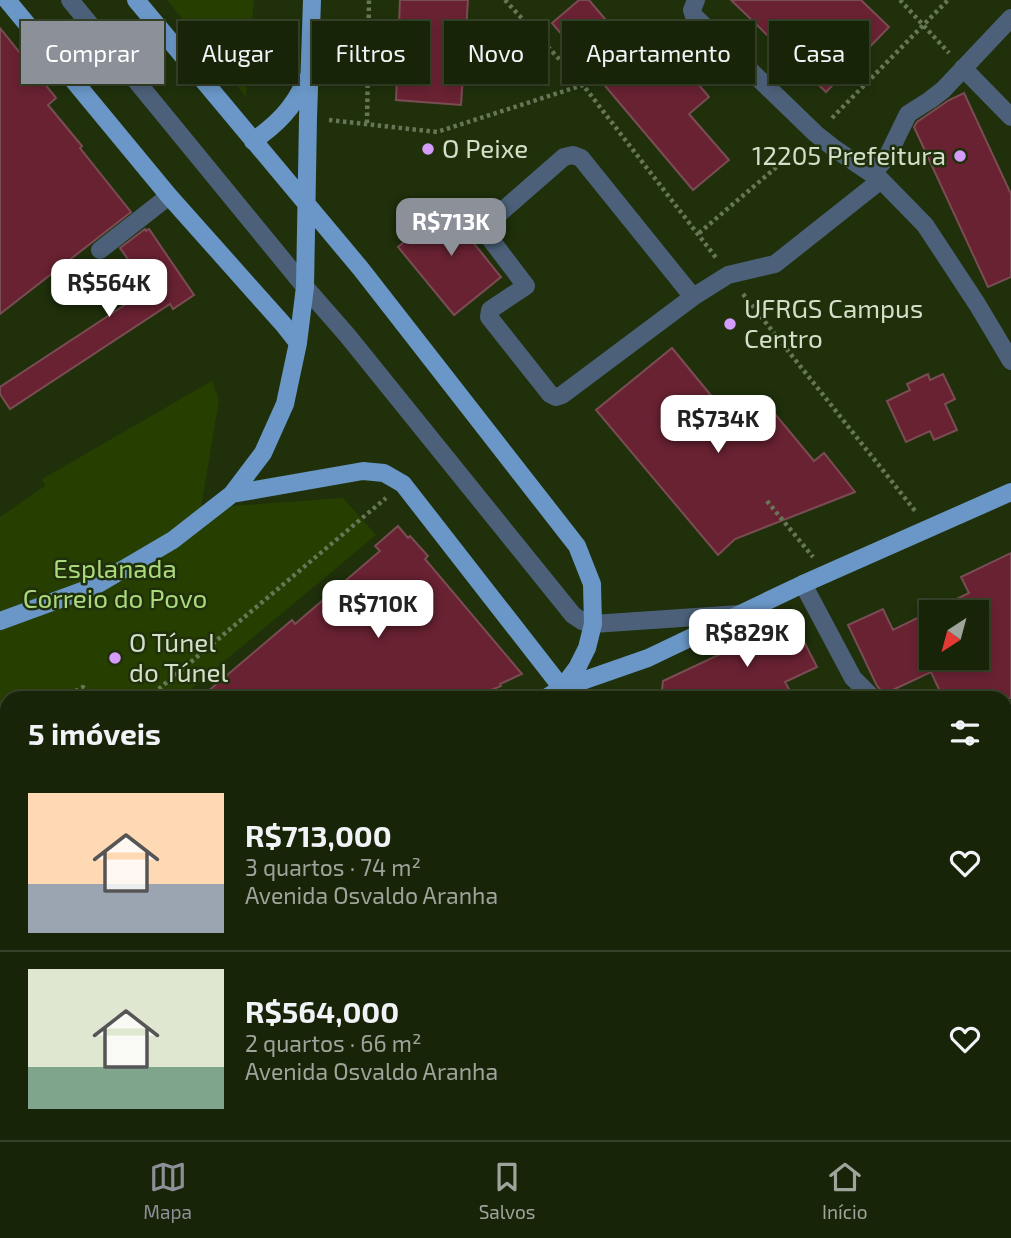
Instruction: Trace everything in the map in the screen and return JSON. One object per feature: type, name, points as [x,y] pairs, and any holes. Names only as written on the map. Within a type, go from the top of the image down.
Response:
[{"type":"main road","points":[[8,0],[169,197],[298,343]]},
{"type":"main road","points":[[136,0],[361,269],[578,546],[592,584],[593,624],[587,648],[568,691]]},
{"type":"main road","points":[[0,621],[93,587],[173,540],[232,494],[263,453],[285,404],[298,343],[305,287],[312,0]]},
{"type":"main road","points":[[253,141],[286,113],[301,91],[309,71]]},
{"type":"main road","points":[[232,494],[363,471],[384,473],[403,484],[565,691]]},
{"type":"main road","points":[[572,691],[1011,492]]},
{"type":"street","points":[[70,0],[305,287],[348,335],[573,615],[593,624],[740,614]]},
{"type":"street","points":[[696,0],[692,10],[694,16],[816,134],[877,177],[925,225],[1011,361]]},
{"type":"street","points":[[693,297],[581,158],[573,155],[565,158],[485,226],[485,232],[526,286],[490,310],[489,317],[550,394],[556,397],[562,395],[693,297],[728,275],[775,264],[877,177],[908,114],[943,90],[1011,18]]},
{"type":"street","points":[[963,68],[1011,117]]},
{"type":"street","points":[[100,250],[169,197]]},
{"type":"street","points":[[803,584],[853,678],[866,691]]},
{"type":"path","points":[[367,123],[369,0]]},
{"type":"path","points":[[505,0],[583,85]]},
{"type":"path","points":[[900,0],[963,68]]},
{"type":"path","points":[[156,691],[403,484]]},
{"type":"path","points":[[767,501],[827,574]]},
{"type":"green space","points":[[167,0],[254,0],[252,21],[184,21]]},
{"type":"green space","points":[[235,84],[247,84],[246,97]]},
{"type":"green space","name":"Esplanada Correio do Povo","points":[[212,381],[219,400],[201,508],[343,498],[376,535],[188,691],[0,691],[0,517],[45,486],[42,479]]},
{"type":"building","points":[[400,0],[468,0],[467,21],[444,21],[444,84],[462,84],[461,105],[396,100],[397,84],[430,84],[430,21],[399,21]]},
{"type":"building","points":[[579,0],[589,0],[607,21],[562,21],[562,35],[552,23]]},
{"type":"building","points":[[731,0],[861,0],[889,27],[869,48],[869,21],[769,21],[769,37]]},
{"type":"building","points":[[0,28],[21,54],[21,84],[45,84],[56,98],[48,105],[131,212],[0,314]]},
{"type":"building","points":[[604,84],[698,84],[709,97],[689,114],[729,160],[693,190]]},
{"type":"building","points":[[818,84],[834,84],[826,92]]},
{"type":"building","name":"12205 Prefeitura","points":[[964,93],[1011,194],[1011,277],[988,287],[914,127],[917,122],[949,100]]},
{"type":"building","points":[[455,201],[474,224],[475,238],[472,241],[501,277],[454,315],[398,247]]},
{"type":"building","points":[[145,229],[149,229],[194,295],[173,309],[170,304],[10,409],[0,394],[0,387],[149,289],[120,248]]},
{"type":"building","points":[[672,348],[732,421],[761,397],[814,461],[824,453],[855,492],[735,539],[718,555],[596,410]]},
{"type":"building","points":[[928,374],[930,380],[943,374],[955,399],[945,404],[957,430],[934,440],[930,431],[906,442],[887,401],[910,390],[907,384]]},
{"type":"building","points":[[398,526],[408,538],[410,536],[428,556],[425,559],[522,674],[489,691],[208,691],[292,620],[295,624],[380,551],[375,546]]},
{"type":"building","points":[[1011,553],[1011,691],[940,691],[931,672],[890,691],[881,691],[848,625],[883,609],[893,630],[919,617],[919,670],[989,670],[989,600],[955,600],[969,593],[961,577]]},
{"type":"building","points":[[793,620],[817,667],[785,682],[790,691],[662,691],[663,681]]},
{"type":"place","name":"O Peixe","points":[[428,149]]},
{"type":"place","name":"12205 Prefeitura","points":[[960,156]]},
{"type":"place","name":"UFRGS Campus Centro","points":[[730,324]]},
{"type":"place","name":"O Túnel do Túnel","points":[[115,658]]}]
